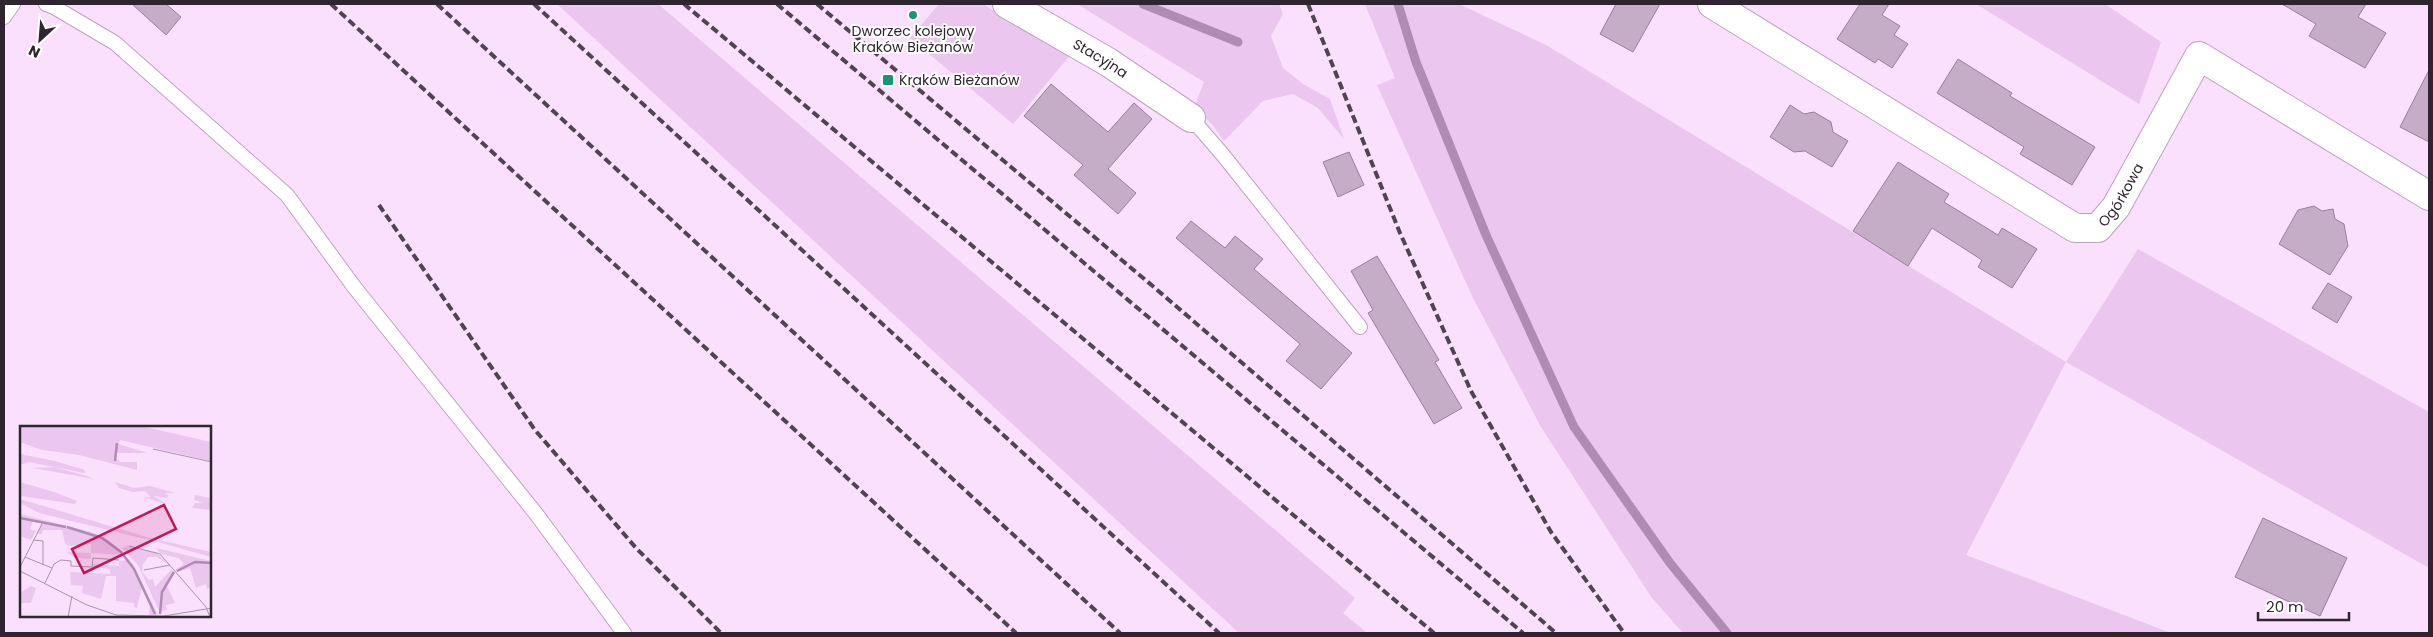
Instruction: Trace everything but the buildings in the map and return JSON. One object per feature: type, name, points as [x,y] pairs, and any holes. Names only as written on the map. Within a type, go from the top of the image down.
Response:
[{"type":"street","name":"Stacyjna","points":[[1007,4],[1108,62],[1191,118]]},
{"type":"street","name":"Ogórkowa","points":[[1712,4],[2075,228],[2098,228],[2116,207],[2199,56],[2429,196]]},
{"type":"lane","points":[[4,17],[13,4]]},
{"type":"lane","points":[[46,4],[115,43],[287,195],[356,288],[537,515],[624,633]]},
{"type":"lane","points":[[1191,118],[1223,154],[1360,327]]},
{"type":"shaded area","points":[[557,4],[658,4],[1355,598],[1343,613],[1367,633],[1239,633]]},
{"type":"shaded area","points":[[939,4],[983,4],[1023,30],[1071,54],[1013,124],[910,38]]},
{"type":"shaded area","points":[[1077,4],[1279,4],[1283,14],[1271,36],[1283,68],[1303,84],[1330,99],[1344,139],[1318,108],[1293,94],[1263,101],[1224,141],[1212,124],[1194,108],[1204,82]]},
{"type":"shaded area","points":[[1365,4],[1459,4],[1546,45],[2066,362],[1966,555],[2171,633],[1683,633],[1652,598],[1541,427],[1472,296],[1377,85],[1395,78]]},
{"type":"shaded area","points":[[1976,4],[2105,4],[2161,42],[2139,104]]},
{"type":"shaded area","points":[[2138,249],[2429,412],[2429,568],[2066,362]]},
{"type":"waterway","points":[[1143,4],[1238,42]]},
{"type":"waterway","points":[[1398,4],[1416,62],[1486,235],[1574,427],[1670,563],[1727,633]]},
{"type":"railway","points":[[331,4],[1016,633]]},
{"type":"railway","points":[[437,4],[1120,633]]},
{"type":"railway","points":[[534,4],[1219,633]]},
{"type":"railway","points":[[684,4],[1434,633]]},
{"type":"railway","points":[[777,4],[1523,633]]},
{"type":"railway","points":[[817,4],[1155,288],[1556,633]]},
{"type":"railway","points":[[1308,4],[1400,233],[1471,391],[1551,532],[1624,633]]},
{"type":"railway","points":[[379,205],[535,430],[636,548],[721,633]]},
{"type":"place","name":"Dworzec kolejowy Kraków Bieżanów","points":[[913,15]]},
{"type":"place","name":"Kraków Bieżanów","points":[[888,80]]}]
